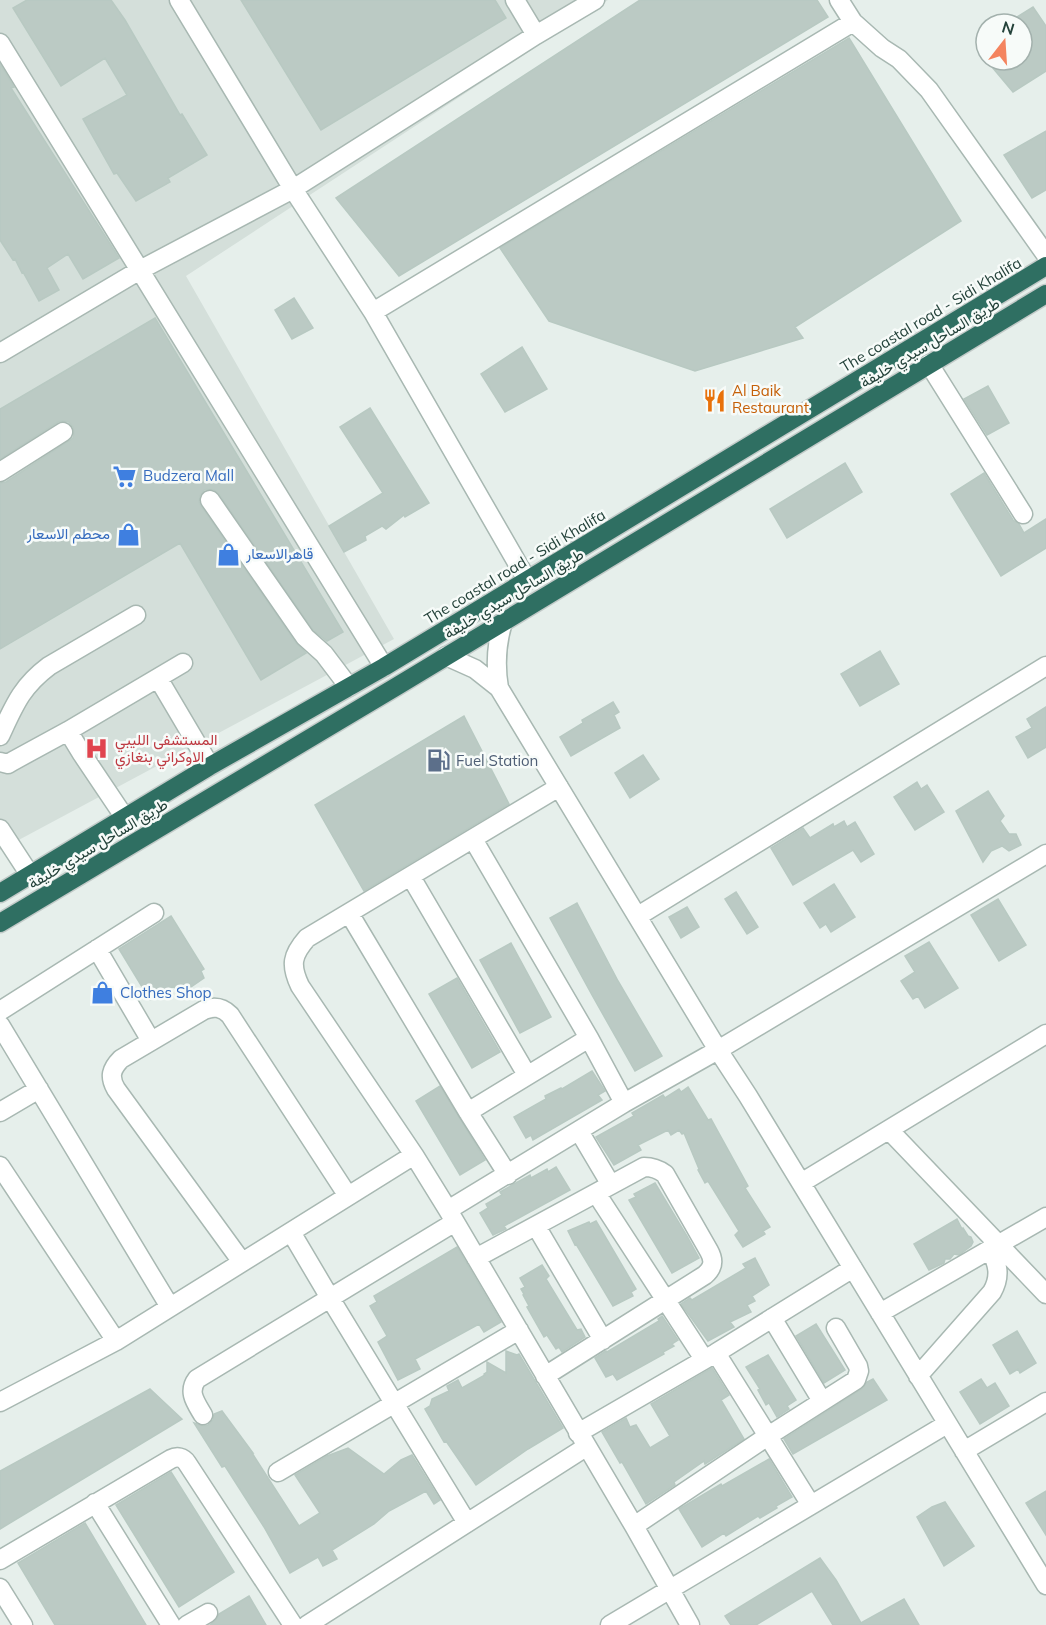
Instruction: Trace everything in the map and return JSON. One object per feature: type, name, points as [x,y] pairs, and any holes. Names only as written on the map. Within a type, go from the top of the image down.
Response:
[{"type":"highway","name":"The coastal road - Sidi Khalifa","points":[[0,893],[210,766],[384,668],[1046,266]]},
{"type":"highway","name":"طريق الساحل سيدي خليفة","points":[[0,923],[1046,294]]},
{"type":"street","points":[[179,0],[294,189],[373,312],[527,580]]},
{"type":"street","points":[[515,0],[536,35]]},
{"type":"street","points":[[2,345],[294,189],[595,0]]},
{"type":"street","points":[[839,0],[853,22],[899,59],[929,90],[1046,255]]},
{"type":"street","points":[[373,312],[853,22]]},
{"type":"street","points":[[0,43],[384,668]]},
{"type":"street","points":[[929,364],[1023,514]]},
{"type":"street","points":[[0,472],[63,432]]},
{"type":"street","points":[[210,501],[305,637],[324,654],[350,687]]},
{"type":"street","points":[[0,736],[18,698],[37,675],[136,615]]},
{"type":"street","points":[[499,688],[496,655],[502,622]]},
{"type":"street","points":[[446,656],[475,669],[499,688],[1046,1586]]},
{"type":"street","points":[[0,762],[8,764],[183,663]]},
{"type":"street","points":[[638,916],[1046,666]]},
{"type":"street","points":[[158,678],[210,766]]},
{"type":"street","points":[[68,730],[125,818]]},
{"type":"street","points":[[560,788],[307,938],[298,948],[293,962],[294,974],[414,1155],[519,1330],[690,1625]]},
{"type":"street","points":[[0,829],[30,875]]},
{"type":"street","points":[[473,839],[589,1038],[624,1103]]},
{"type":"street","points":[[203,1416],[192,1396],[192,1386],[197,1379],[330,1298],[508,1175],[624,1103],[718,1050],[1046,854]]},
{"type":"street","points":[[411,877],[527,1075]]},
{"type":"street","points":[[0,1011],[154,913]]},
{"type":"street","points":[[349,913],[508,1175]]},
{"type":"street","points":[[97,949],[151,1041]]},
{"type":"street","points":[[242,1262],[112,1082],[111,1074],[114,1066],[121,1059],[210,1007],[219,1007],[226,1011],[231,1015],[348,1196]]},
{"type":"street","points":[[0,1024],[170,1307]]},
{"type":"street","points":[[801,1183],[1046,1034]]},
{"type":"street","points":[[468,1112],[589,1038]]},
{"type":"street","points":[[0,1112],[39,1089]]},
{"type":"street","points":[[889,1130],[994,1247],[1046,1294]]},
{"type":"street","points":[[579,1131],[603,1189],[666,1301],[710,1356],[768,1436],[811,1505]]},
{"type":"street","points":[[0,1402],[116,1341],[414,1155]]},
{"type":"street","points":[[0,1166],[116,1341]]},
{"type":"street","points":[[476,1258],[644,1167],[652,1167],[664,1174],[712,1257],[713,1264],[710,1270],[666,1301],[545,1376]]},
{"type":"street","points":[[880,1313],[1046,1217]]},
{"type":"street","points":[[536,1226],[603,1340]]},
{"type":"street","points":[[291,1232],[467,1523]]},
{"type":"street","points":[[918,1376],[992,1292],[996,1284],[998,1268],[994,1247]]},
{"type":"street","points":[[307,1625],[467,1523],[582,1440],[710,1356],[852,1268]]},
{"type":"street","points":[[772,1318],[822,1401]]},
{"type":"street","points":[[634,1526],[856,1380],[859,1371],[856,1362],[836,1328]]},
{"type":"street","points":[[278,1472],[519,1330]]},
{"type":"street","points":[[964,1451],[1046,1402]]},
{"type":"street","points":[[610,1625],[947,1424]]},
{"type":"street","points":[[0,1560],[174,1458],[182,1458],[293,1625]]},
{"type":"street","points":[[95,1503],[171,1625]]},
{"type":"street","points":[[0,1588],[23,1625]]},
{"type":"street","points":[[187,1625],[208,1613]]},
{"type":"shaded area","points":[[0,0],[608,0],[186,276],[394,639],[0,850]]},
{"type":"building","points":[[27,0],[111,0],[180,115],[182,114],[207,155],[168,178],[170,182],[136,201],[117,173],[114,174],[83,119],[127,95],[105,58],[61,86],[13,8]]},
{"type":"building","points":[[241,0],[495,0],[506,18],[321,130]]},
{"type":"building","points":[[640,0],[817,0],[828,17],[399,276],[336,198]]},
{"type":"building","points":[[1033,7],[1046,26],[1046,71],[1013,92],[996,72],[1034,72],[1034,12],[1025,12]]},
{"type":"building","points":[[849,38],[961,221],[795,327],[803,338],[695,371],[549,321],[500,248]]},
{"type":"building","points":[[0,64],[14,87],[11,88],[119,258],[83,279],[68,254],[47,268],[59,290],[39,301],[15,259],[13,260],[0,240]]},
{"type":"building","points":[[1046,131],[1046,190],[1032,198],[1004,155]]},
{"type":"building","points":[[294,298],[313,328],[292,339],[275,310]]},
{"type":"building","name":"Budzera Mall","points":[[155,318],[343,632],[327,641],[313,630],[219,494],[214,490],[204,490],[200,496],[201,506],[296,643],[306,653],[261,680],[180,543],[0,649],[0,483],[6,482],[69,441],[73,438],[74,432],[69,422],[58,422],[0,459],[0,409]]},
{"type":"building","points":[[522,347],[547,389],[505,412],[481,374]]},
{"type":"building","points":[[988,386],[1009,423],[987,435],[964,399]]},
{"type":"building","points":[[370,408],[429,503],[405,517],[404,515],[386,529],[382,526],[365,536],[366,540],[344,552],[329,526],[383,493],[340,427]]},
{"type":"building","points":[[845,463],[862,492],[787,538],[770,509]]},
{"type":"building","points":[[984,473],[1013,520],[1019,524],[1024,533],[1046,519],[1046,548],[1001,576],[951,494]]},
{"type":"building","points":[[880,651],[899,684],[860,706],[841,674]]},
{"type":"building","points":[[613,702],[619,712],[614,715],[620,728],[571,756],[560,737],[583,723],[582,720]]},
{"type":"building","points":[[1046,707],[1046,747],[1028,758],[1016,737],[1032,728],[1027,719]]},
{"type":"building","name":"Fuel Station","points":[[464,716],[509,804],[364,891],[315,805]]},
{"type":"building","points":[[643,755],[659,779],[630,798],[615,773]]},
{"type":"building","points":[[917,782],[921,789],[927,785],[944,812],[915,830],[894,797]]},
{"type":"building","points":[[988,791],[1004,816],[1000,821],[1009,834],[1016,834],[1021,845],[1009,851],[1002,846],[991,851],[983,862],[956,811]]},
{"type":"building","points":[[844,821],[847,827],[855,822],[874,854],[861,862],[853,850],[793,885],[771,848],[803,828],[810,838],[833,824],[834,827]]},
{"type":"building","points":[[834,884],[855,917],[831,932],[826,924],[820,928],[804,903]]},
{"type":"building","points":[[736,892],[758,927],[747,934],[725,899]]},
{"type":"building","points":[[998,899],[1026,945],[999,961],[971,915]]},
{"type":"building","points":[[577,903],[618,981],[662,1056],[635,1071],[550,918]]},
{"type":"building","points":[[687,907],[699,927],[681,938],[669,917]]},
{"type":"building","points":[[171,916],[204,969],[201,971],[204,978],[185,991],[183,989],[177,991],[174,986],[150,1000],[119,949]]},
{"type":"building","points":[[929,942],[958,988],[925,1008],[918,996],[913,999],[901,981],[915,972],[905,956]]},
{"type":"building","points":[[511,943],[551,1017],[520,1033],[480,960]]},
{"type":"building","points":[[457,978],[500,1052],[472,1068],[429,994]]},
{"type":"building","points":[[592,1071],[605,1091],[598,1095],[602,1100],[533,1140],[531,1135],[526,1138],[514,1117],[546,1099],[545,1096],[562,1089]]},
{"type":"building","points":[[440,1086],[485,1160],[460,1175],[416,1101]]},
{"type":"building","points":[[688,1087],[708,1120],[711,1119],[748,1186],[745,1188],[770,1227],[763,1231],[765,1234],[743,1247],[735,1235],[739,1231],[708,1181],[705,1183],[698,1170],[684,1133],[682,1134],[679,1130],[671,1135],[668,1130],[638,1145],[641,1150],[614,1165],[596,1137],[634,1116],[632,1113],[663,1095],[665,1098],[679,1089],[681,1092]]},
{"type":"building","points":[[556,1167],[570,1190],[504,1226],[506,1229],[493,1235],[480,1213],[488,1208],[486,1204],[502,1195],[500,1192],[530,1175],[531,1178]]},
{"type":"building","points":[[655,1183],[699,1258],[672,1273],[629,1200],[636,1197],[634,1194]]},
{"type":"building","points":[[957,1219],[962,1229],[971,1237],[973,1242],[971,1246],[959,1255],[954,1254],[950,1259],[945,1259],[944,1263],[929,1270],[914,1244]]},
{"type":"building","points":[[596,1221],[636,1289],[631,1292],[633,1296],[613,1306],[568,1231]]},
{"type":"building","points":[[457,1247],[501,1322],[484,1332],[479,1324],[415,1359],[420,1369],[398,1380],[378,1342],[387,1336],[370,1306],[377,1302],[374,1296]]},
{"type":"building","points":[[755,1258],[769,1285],[752,1296],[755,1301],[747,1305],[751,1312],[730,1322],[734,1327],[708,1341],[681,1304],[690,1298],[692,1300],[746,1268],[743,1264]]},
{"type":"building","points":[[542,1265],[549,1276],[546,1279],[577,1330],[581,1329],[585,1337],[562,1352],[559,1347],[556,1349],[547,1335],[544,1337],[527,1307],[529,1306],[521,1289],[525,1287],[520,1278]]},
{"type":"building","points":[[662,1316],[678,1340],[672,1344],[674,1346],[617,1380],[613,1374],[606,1377],[595,1358],[659,1321],[658,1319]]},
{"type":"building","points":[[816,1324],[845,1370],[824,1383],[796,1336]]},
{"type":"building","points":[[1017,1331],[1036,1363],[1020,1373],[1018,1369],[1010,1374],[993,1345]]},
{"type":"building","points":[[506,1351],[519,1354],[563,1428],[476,1485],[446,1441],[444,1442],[425,1409],[430,1406],[432,1399],[449,1391],[447,1386],[458,1380],[462,1388],[485,1375],[487,1362],[506,1373]]},
{"type":"building","points":[[768,1355],[796,1400],[787,1406],[789,1409],[777,1417],[769,1403],[766,1405],[758,1390],[760,1389],[746,1367]]},
{"type":"building","points":[[712,1368],[729,1395],[721,1400],[744,1439],[705,1464],[704,1461],[674,1482],[675,1485],[646,1504],[602,1432],[626,1418],[630,1427],[636,1425],[650,1448],[670,1436],[651,1404]]},
{"type":"building","points":[[873,1379],[887,1400],[793,1454],[784,1439],[862,1389],[867,1382]]},
{"type":"building","points":[[981,1379],[987,1388],[995,1383],[1009,1406],[980,1424],[960,1392]]},
{"type":"building","points":[[150,1389],[182,1419],[0,1529],[0,1471]]},
{"type":"building","points":[[222,1411],[253,1453],[299,1526],[320,1513],[295,1475],[327,1456],[348,1448],[384,1474],[401,1460],[412,1455],[440,1500],[434,1504],[426,1491],[389,1511],[374,1524],[332,1550],[337,1559],[323,1566],[318,1557],[290,1573],[225,1466],[222,1467],[194,1423],[208,1425],[213,1420],[214,1414]]},
{"type":"building","points":[[769,1459],[792,1497],[760,1518],[758,1516],[726,1536],[724,1533],[702,1547],[679,1509]]},
{"type":"building","points":[[171,1472],[234,1572],[179,1607],[116,1505]]},
{"type":"building","points":[[1046,1491],[1046,1535],[1026,1503]]},
{"type":"building","points":[[945,1502],[974,1546],[944,1566],[917,1517]]},
{"type":"building","points":[[85,1523],[146,1625],[55,1625],[18,1563]]},
{"type":"building","points":[[820,1558],[861,1623],[904,1599],[919,1625],[833,1625],[812,1591],[756,1625],[731,1625],[725,1616]]},
{"type":"building","points":[[249,1596],[266,1625],[210,1625],[219,1614]]},
{"type":"place","name":"Al Baik Restaurant","points":[[714,400]]},
{"type":"place","name":"Budzera Mall","points":[[125,476]]},
{"type":"place","name":"محطم الاسعار","points":[[128,534]]},
{"type":"place","name":"قاهرالاسعار","points":[[228,554]]},
{"type":"place","name":"المستشفى الليبي الاوكراني بنغازي","points":[[97,749]]},
{"type":"place","name":"Fuel Station","points":[[438,761]]},
{"type":"place","name":"Clothes Shop","points":[[102,993]]}]
